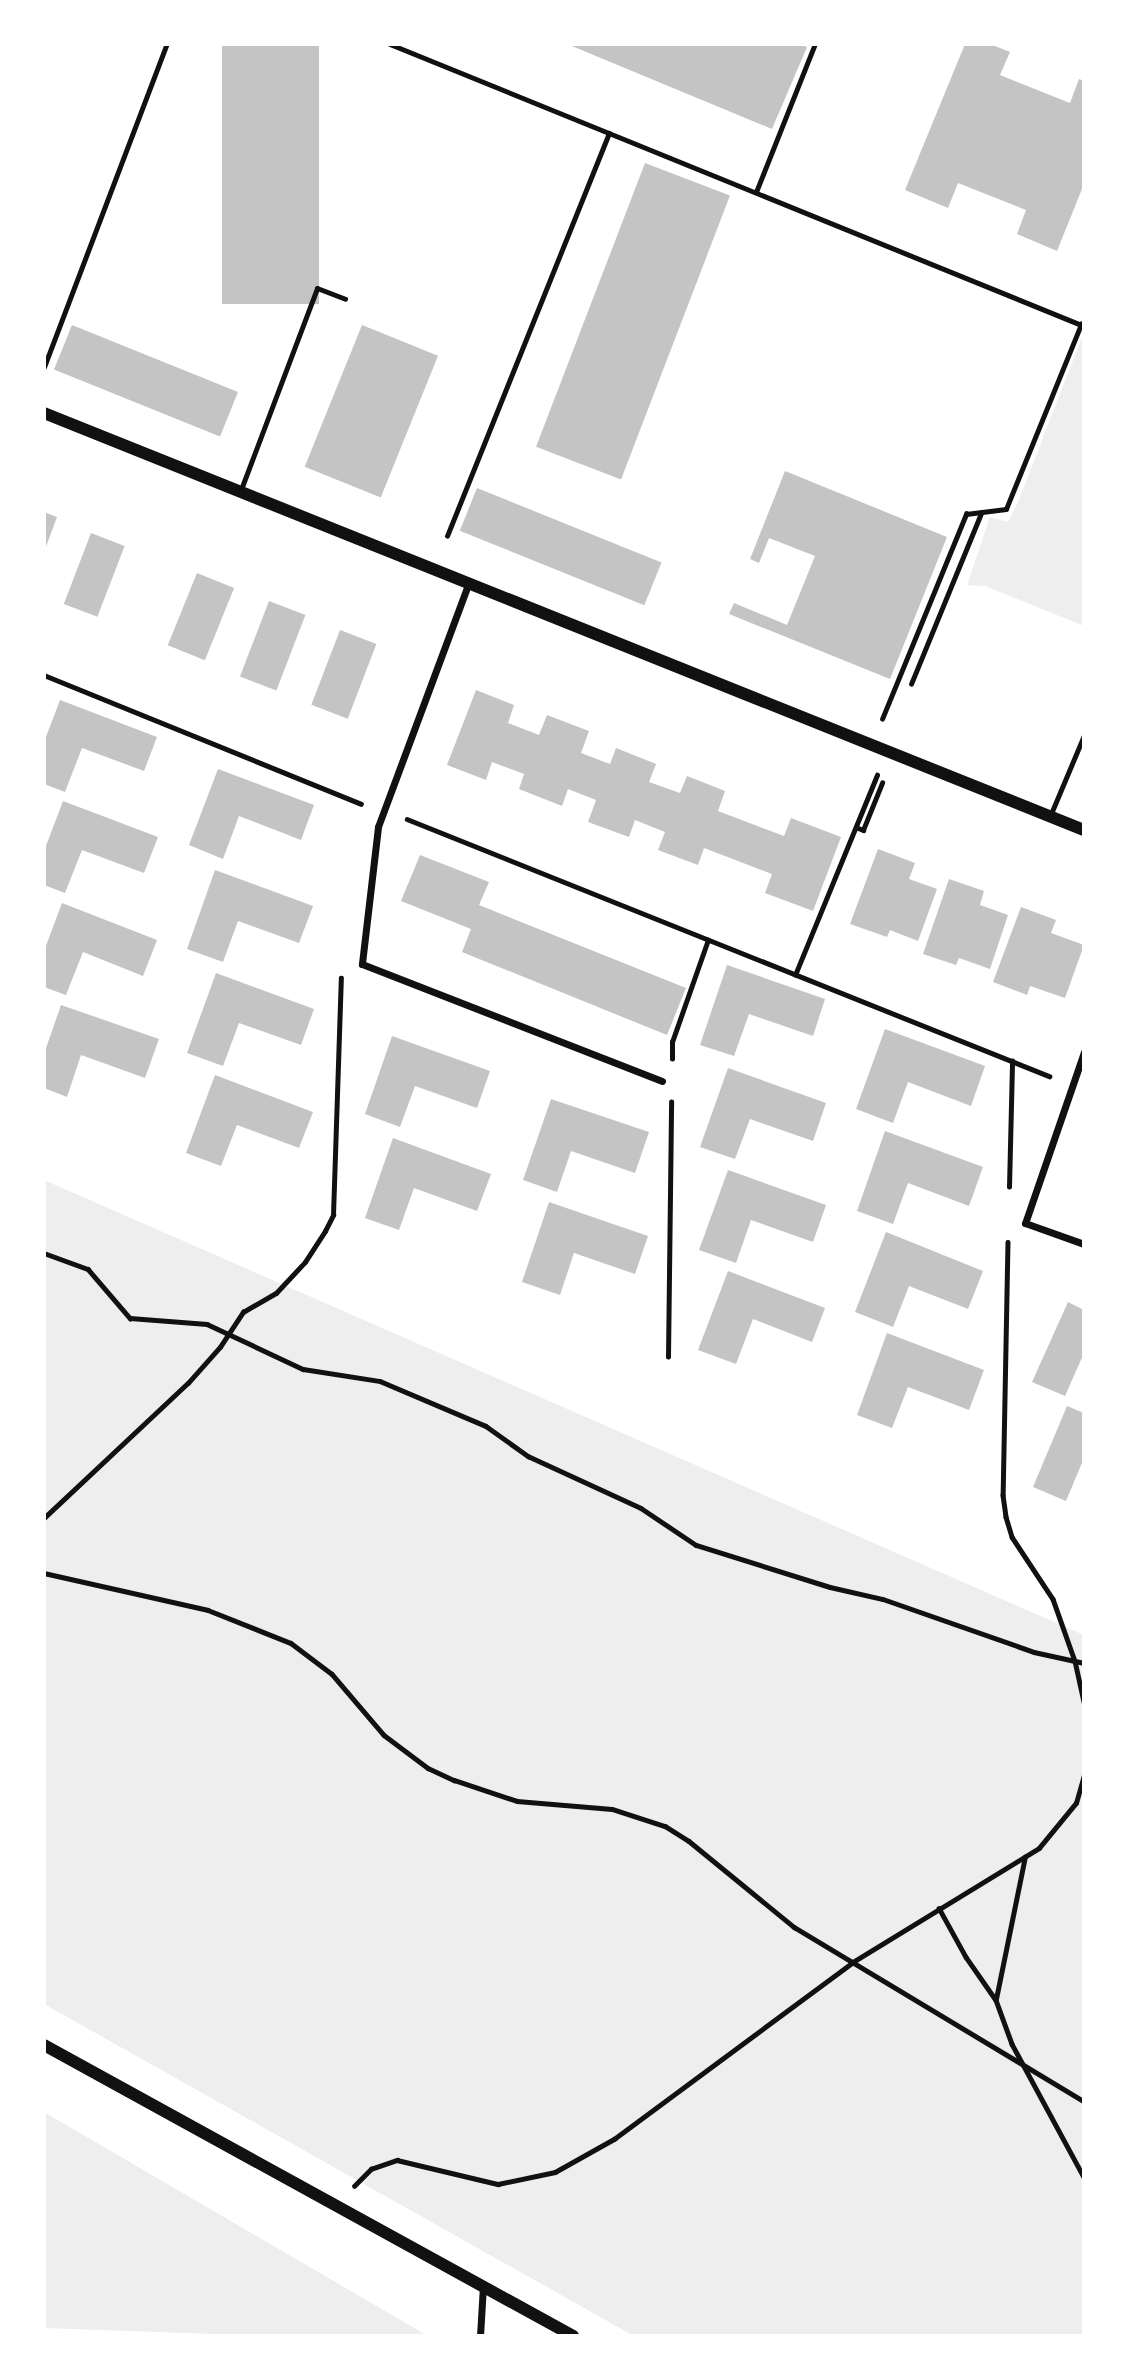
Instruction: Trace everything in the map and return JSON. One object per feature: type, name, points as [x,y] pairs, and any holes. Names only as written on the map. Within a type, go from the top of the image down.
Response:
[{"type":"street","points":[[44,413],[1084,830]]},
{"type":"street","points":[[469,582],[378,827],[362,964],[662,1081]]},
{"type":"street","points":[[1084,1052],[1025,1223],[1084,1244]]},
{"type":"street","points":[[44,2045],[573,2336]]},
{"type":"street","points":[[480,2336],[483,2286]]},
{"type":"lane","points":[[240,492],[317,288],[345,299]]},
{"type":"lane","points":[[1049,816],[1084,735]]},
{"type":"path","points":[[44,367],[167,44]]},
{"type":"path","points":[[390,44],[1082,325],[1006,509],[966,514],[885,708]]},
{"type":"path","points":[[756,192],[815,44]]},
{"type":"path","points":[[447,536],[609,132]]},
{"type":"path","points":[[911,684],[981,512]]},
{"type":"path","points":[[44,675],[368,807]]},
{"type":"path","points":[[795,975],[877,775]]},
{"type":"path","points":[[856,827],[863,830],[882,783]]},
{"type":"path","points":[[405,818],[1053,1078]]},
{"type":"path","points":[[672,1063],[672,1042],[708,940]]},
{"type":"path","points":[[44,1518],[188,1383],[243,1312],[276,1293],[305,1262],[333,1215],[341,971]]},
{"type":"path","points":[[1009,1199],[1012,1061]]},
{"type":"path","points":[[668,1357],[671,1098]]},
{"type":"path","points":[[1008,1241],[1003,1495],[1006,1517],[1012,1537],[1053,1599],[1076,1661],[1084,1702]]},
{"type":"path","points":[[44,1253],[88,1269],[130,1318],[207,1324],[303,1369],[380,1381],[486,1426],[528,1456],[641,1508],[696,1545],[830,1587],[883,1598],[946,1624],[1034,1652],[1084,1663]]},
{"type":"path","points":[[44,1573],[208,1610],[279,1637],[312,1657],[332,1674],[384,1735],[428,1768],[485,1792],[517,1801],[612,1809],[665,1826],[689,1841],[794,1927],[1084,2101]]},
{"type":"path","points":[[352,2188],[371,2169],[397,2160],[498,2184],[555,2172],[614,2139],[853,1962],[1038,1848],[1076,1803],[1084,1777]]},
{"type":"path","points":[[996,2000],[998,1978],[1025,1856]]},
{"type":"path","points":[[939,1908],[966,1957],[996,2000],[1012,2044],[1084,2177]]},
{"type":"shaded area","points":[[1082,337],[1084,626],[985,586],[967,585],[990,517],[1008,522],[1018,502]]},
{"type":"shaded area","points":[[44,1180],[1084,1635],[1084,2336],[634,2336],[44,2004]]},
{"type":"shaded area","points":[[44,2112],[428,2336],[269,2336],[44,2328]]},
{"type":"building","points":[[222,44],[319,44],[319,304],[222,304]]},
{"type":"building","points":[[567,44],[798,44],[807,47],[772,129]]},
{"type":"building","points":[[965,44],[990,44],[1010,52],[1000,75],[1070,103],[1079,79],[1084,81],[1084,184],[1057,251],[1017,234],[1026,210],[958,183],[948,208],[905,190]]},
{"type":"building","points":[[645,163],[730,196],[621,479],[536,447]]},
{"type":"building","points":[[72,325],[238,392],[220,437],[54,370]]},
{"type":"building","points":[[362,325],[438,356],[381,498],[305,467]]},
{"type":"building","points":[[785,471],[947,537],[890,679],[729,614],[734,603],[787,625],[815,556],[769,538],[759,563],[750,559]]},
{"type":"building","points":[[477,488],[662,563],[644,605],[460,531]]},
{"type":"building","points":[[44,512],[57,517],[44,552]]},
{"type":"building","points":[[91,533],[125,546],[97,617],[64,604]]},
{"type":"building","points":[[197,573],[234,588],[205,660],[168,645]]},
{"type":"building","points":[[269,601],[305,615],[276,691],[240,677]]},
{"type":"building","points":[[340,630],[376,644],[348,719],[311,705]]},
{"type":"building","points":[[476,690],[514,705],[508,723],[539,735],[547,715],[589,731],[581,753],[610,764],[616,748],[656,764],[649,782],[680,793],[687,776],[725,791],[718,811],[784,836],[791,818],[841,837],[813,911],[765,893],[772,874],[704,848],[698,865],[658,850],[665,832],[635,820],[629,837],[588,822],[596,800],[568,789],[562,806],[519,789],[524,774],[492,762],[486,780],[447,765]]},
{"type":"building","points":[[60,700],[157,737],[144,771],[82,748],[65,792],[44,784],[44,742]]},
{"type":"building","points":[[218,769],[314,805],[301,840],[239,816],[223,859],[189,845]]},
{"type":"building","points":[[63,801],[158,837],[144,873],[82,850],[65,893],[44,885],[44,851]]},
{"type":"building","points":[[878,849],[915,863],[909,879],[937,889],[918,941],[890,930],[887,937],[850,924]]},
{"type":"building","points":[[420,855],[489,882],[479,905],[686,988],[667,1035],[462,952],[471,929],[401,901]]},
{"type":"building","points":[[215,870],[313,906],[299,943],[238,921],[223,962],[187,949]]},
{"type":"building","points":[[949,879],[984,891],[980,905],[1008,915],[990,969],[959,958],[956,965],[923,954]]},
{"type":"building","points":[[62,903],[157,940],[143,976],[83,952],[66,995],[44,987],[44,951]]},
{"type":"building","points":[[1021,907],[1056,920],[1051,933],[1084,945],[1065,998],[1030,986],[1027,995],[993,982]]},
{"type":"building","points":[[727,965],[825,999],[813,1036],[749,1014],[734,1056],[700,1045]]},
{"type":"building","points":[[216,973],[314,1009],[301,1045],[239,1023],[223,1066],[187,1053]]},
{"type":"building","points":[[61,1005],[159,1039],[145,1078],[81,1055],[67,1097],[44,1088],[44,1054]]},
{"type":"building","points":[[885,1029],[985,1066],[971,1106],[908,1082],[893,1123],[856,1109]]},
{"type":"building","points":[[392,1036],[490,1071],[477,1108],[415,1086],[400,1127],[365,1114]]},
{"type":"building","points":[[728,1068],[826,1103],[813,1141],[750,1119],[735,1159],[700,1147]]},
{"type":"building","points":[[215,1075],[313,1112],[299,1148],[237,1125],[221,1166],[186,1153]]},
{"type":"building","points":[[551,1099],[649,1132],[635,1173],[571,1151],[557,1192],[523,1180]]},
{"type":"building","points":[[885,1131],[983,1167],[969,1206],[908,1183],[893,1224],[857,1211]]},
{"type":"building","points":[[393,1138],[491,1174],[477,1211],[414,1188],[399,1230],[365,1218]]},
{"type":"building","points":[[728,1170],[826,1205],[813,1242],[751,1220],[736,1263],[699,1250]]},
{"type":"building","points":[[549,1202],[648,1236],[635,1274],[574,1253],[560,1295],[522,1282]]},
{"type":"building","points":[[886,1232],[983,1271],[968,1309],[909,1286],[893,1327],[855,1312]]},
{"type":"building","points":[[728,1271],[825,1308],[812,1342],[753,1319],[736,1364],[698,1350]]},
{"type":"building","points":[[1068,1302],[1084,1310],[1084,1353],[1065,1396],[1032,1382]]},
{"type":"building","points":[[887,1333],[984,1370],[969,1410],[908,1387],[892,1428],[857,1415]]},
{"type":"building","points":[[1067,1406],[1084,1413],[1084,1458],[1066,1501],[1033,1487]]}]
